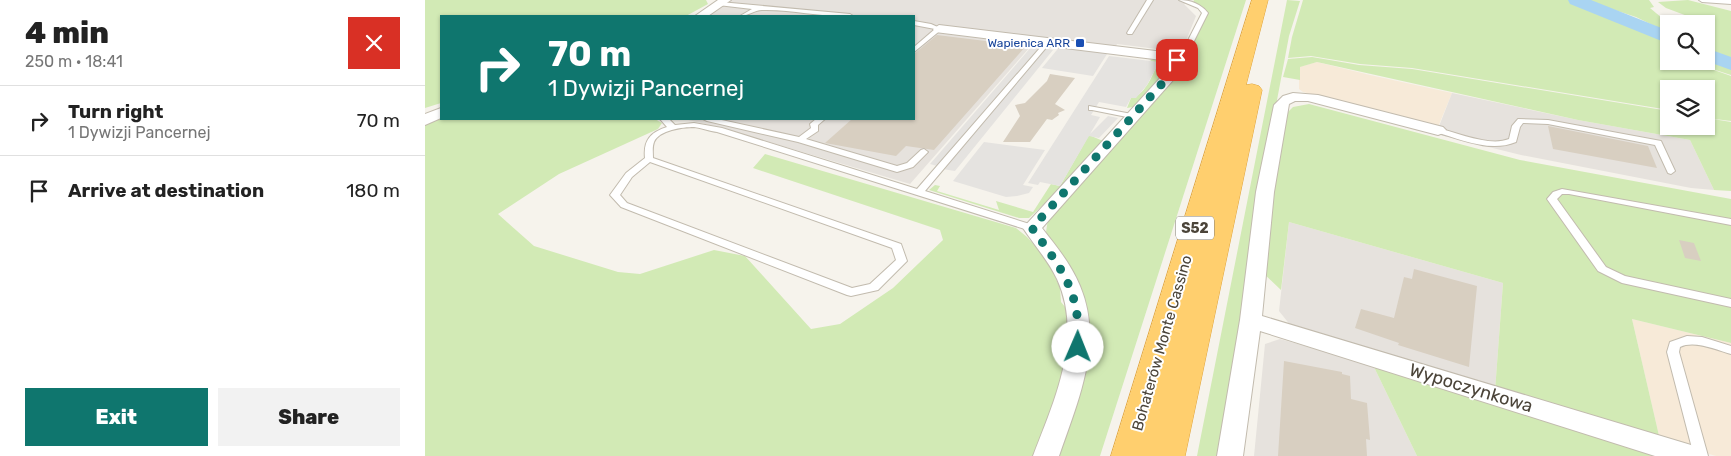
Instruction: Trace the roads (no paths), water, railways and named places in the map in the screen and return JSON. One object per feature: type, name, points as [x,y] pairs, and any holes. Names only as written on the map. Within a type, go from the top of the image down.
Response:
[{"type":"highway","name":"Bohaterów Monte Cassino","points":[[1130,456],[1260,0]]},
{"type":"highway","name":"Bohaterów Monte Cassino","points":[[1166,456],[1274,0]]},
{"type":"street","points":[[702,15],[723,1]]},
{"type":"street","points":[[939,29],[1164,56],[1177,60],[1179,64],[1032,228],[1062,270],[1070,286],[1077,306],[1079,326],[1075,374],[1046,456]]},
{"type":"street","points":[[1230,456],[1251,320],[1265,192],[1281,105],[1285,100],[1298,96],[1317,98],[1437,130]]},
{"type":"street","points":[[425,120],[440,112]]},
{"type":"street","name":"Wypoczynkowa","points":[[1251,320],[1691,456]]},
{"type":"lane","points":[[1130,33],[1150,0]]},
{"type":"lane","points":[[1177,60],[1184,55],[1205,13],[1200,7],[1182,0]]},
{"type":"lane","points":[[1701,0],[1731,2]]},
{"type":"lane","points":[[723,1],[758,8],[838,15]]},
{"type":"lane","points":[[745,15],[758,8]]},
{"type":"lane","points":[[915,23],[929,25],[939,29],[915,49]]},
{"type":"lane","points":[[919,192],[1048,42]]},
{"type":"lane","points":[[1092,108],[1132,116]]},
{"type":"lane","points":[[666,120],[672,128]]},
{"type":"lane","points":[[711,120],[800,140],[897,169],[910,166],[924,152]]},
{"type":"lane","points":[[800,140],[815,128],[814,124],[820,120]]},
{"type":"lane","points":[[1437,130],[1484,142],[1505,144],[1513,140],[1516,126],[1521,121],[1548,122],[1658,143],[1671,172]]},
{"type":"lane","points":[[649,159],[647,146],[650,140],[661,132],[672,128],[694,126],[719,130],[1032,228]]},
{"type":"lane","points":[[649,159],[897,246],[902,261],[874,287],[851,292],[624,205],[615,195],[629,175],[649,159]]},
{"type":"lane","points":[[1731,222],[1571,192],[1559,192],[1552,199],[1602,269],[1607,273],[1622,279],[1731,303]]},
{"type":"lane","points":[[1701,456],[1673,352],[1674,345],[1680,341],[1691,340],[1731,350]]},
{"type":"waterway","points":[[1576,0],[1660,34]]},
{"type":"waterway","points":[[1715,58],[1731,64]]},
{"type":"place","name":"Wapienica ARR","points":[[1080,43]]}]
